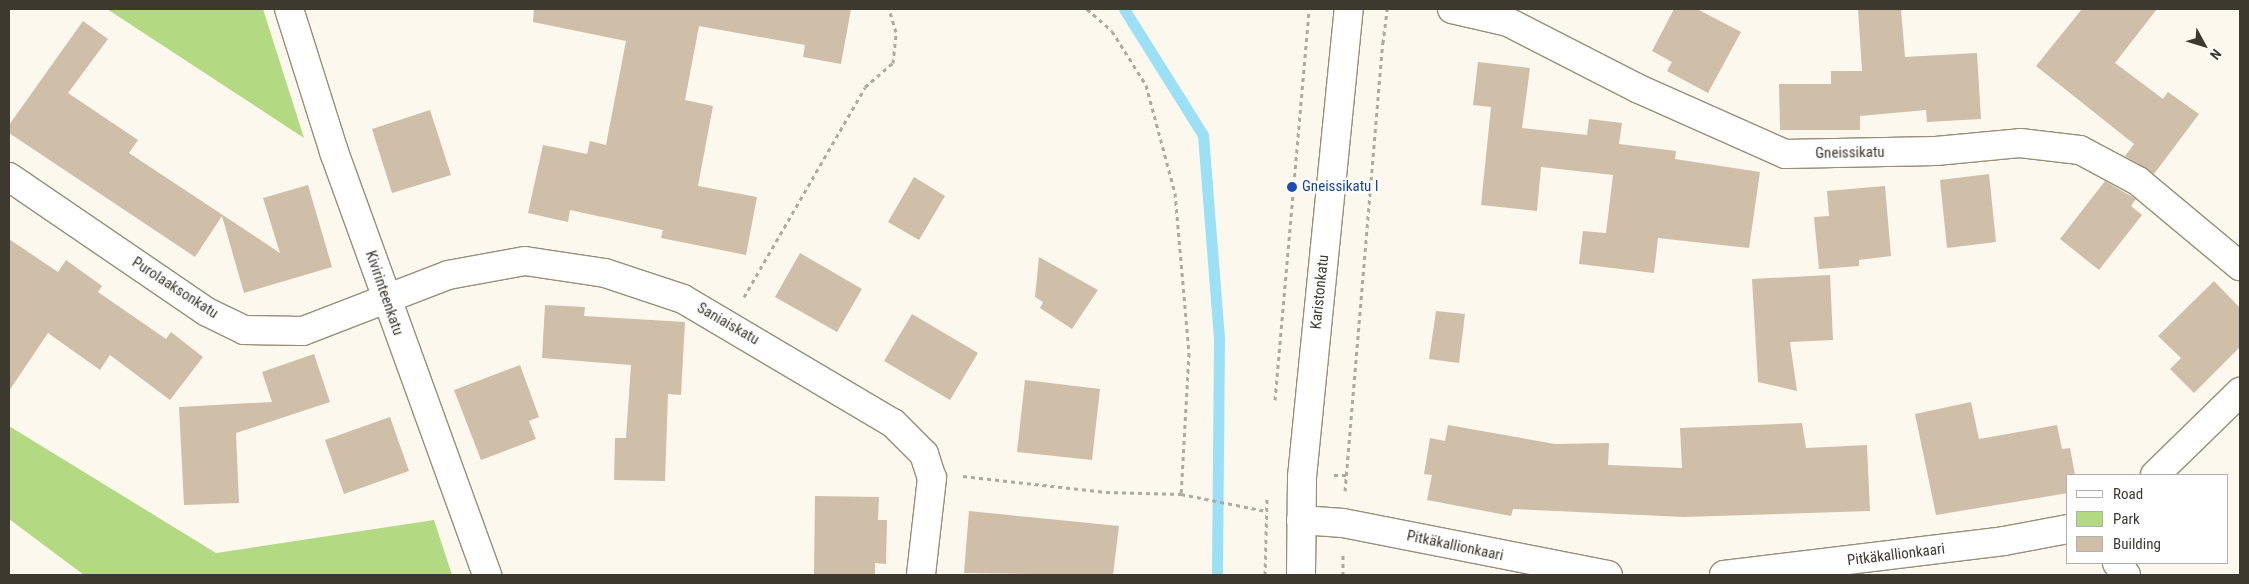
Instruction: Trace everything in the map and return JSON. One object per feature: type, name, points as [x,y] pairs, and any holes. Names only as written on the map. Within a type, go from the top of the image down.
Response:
[{"type":"street","name":"Kivirinteenkatu","points":[[289,9],[387,301],[487,575]]},
{"type":"street","name":"Karistonkatu","points":[[1301,575],[1301,520],[1349,9]]},
{"type":"street","name":"Gneissikatu","points":[[1452,9],[1508,22],[1640,89],[1786,154],[1936,151],[2020,143],[2080,150],[2138,181],[2240,266]]},
{"type":"street","name":"Purolaaksonkatu","points":[[9,177],[207,312],[244,330],[303,331],[387,301]]},
{"type":"street","name":"Saniaiskatu","points":[[387,301],[448,275],[525,261],[606,273],[683,299],[893,423],[924,454],[932,478],[921,575]]},
{"type":"street","points":[[2156,474],[2240,392]]},
{"type":"street","name":"Pitkäkallionkaari","points":[[1301,520],[1343,523],[1608,575]]},
{"type":"street","name":"Pitkäkallionkaari","points":[[1724,575],[2004,541],[2066,528]]},
{"type":"street","points":[[2118,564],[2126,575]]},
{"type":"path","points":[[728,324],[865,88],[893,63],[896,32],[889,9]]},
{"type":"path","points":[[1087,9],[1112,31],[1146,85],[1175,193],[1189,353],[1181,494]]},
{"type":"path","points":[[1274,407],[1309,9]]},
{"type":"path","points":[[1343,575],[1343,523],[1383,43]]},
{"type":"path","points":[[928,467],[970,478],[1181,494],[1266,511]]},
{"type":"path","points":[[1264,575],[1268,485]]},
{"type":"green space","points":[[107,9],[263,9],[304,138]]},
{"type":"green space","points":[[9,426],[216,553],[434,520],[452,575],[84,575],[9,519]]},
{"type":"building","points":[[534,9],[851,9],[841,64],[803,57],[805,45],[699,26],[685,100],[713,106],[698,186],[757,197],[746,255],[661,238],[663,230],[570,210],[568,222],[528,213],[543,145],[587,154],[590,141],[606,145],[626,41],[533,22]]},
{"type":"building","points":[[1674,9],[1697,9],[1741,32],[1708,93],[1667,71],[1672,62],[1652,51]]},
{"type":"building","points":[[1858,9],[1901,9],[1905,57],[1977,53],[1981,119],[1927,122],[1926,110],[1860,116],[1860,130],[1780,130],[1779,84],[1831,84],[1831,71],[1862,71]]},
{"type":"building","points":[[2082,9],[2157,9],[2115,63],[2163,99],[2168,92],[2199,114],[2154,174],[2125,156],[2134,144],[2036,66]]},
{"type":"building","points":[[83,21],[108,39],[68,93],[138,140],[129,153],[280,253],[263,198],[308,185],[332,267],[244,293],[222,216],[195,257],[9,133],[9,125]]},
{"type":"building","points":[[1478,62],[1530,68],[1522,128],[1587,135],[1589,119],[1622,123],[1619,144],[1676,151],[1675,159],[1760,172],[1749,248],[1658,238],[1654,273],[1579,264],[1583,231],[1606,233],[1613,175],[1541,167],[1537,211],[1481,205],[1491,107],[1473,105]]},
{"type":"building","points":[[430,110],[451,175],[392,193],[372,129]]},
{"type":"building","points":[[1989,174],[1996,242],[1947,248],[1940,180]]},
{"type":"building","points":[[914,177],[945,196],[919,240],[888,222]]},
{"type":"building","points":[[2105,181],[2136,199],[2131,206],[2142,215],[2099,270],[2060,239]]},
{"type":"building","points":[[1885,186],[1891,256],[1859,260],[1859,266],[1819,269],[1814,217],[1829,216],[1827,191]]},
{"type":"building","points":[[9,239],[58,272],[66,260],[102,286],[98,292],[166,339],[171,332],[203,357],[170,400],[110,355],[100,370],[48,333],[9,391]]},
{"type":"building","points":[[800,253],[862,289],[837,332],[775,297]]},
{"type":"building","points":[[1039,257],[1098,290],[1072,329],[1040,308],[1043,302],[1035,297]]},
{"type":"building","points":[[1830,275],[1833,340],[1790,342],[1797,391],[1758,382],[1752,279]]},
{"type":"building","points":[[2214,281],[2240,308],[2240,347],[2194,393],[2170,369],[2181,358],[2158,336]]},
{"type":"building","points":[[545,305],[585,307],[584,316],[685,322],[681,395],[668,394],[665,481],[614,480],[615,438],[626,438],[631,365],[542,358]]},
{"type":"building","points":[[1436,311],[1465,314],[1459,363],[1429,359]]},
{"type":"building","points":[[912,314],[978,353],[950,400],[884,361]]},
{"type":"building","points":[[314,354],[330,402],[236,433],[239,503],[184,505],[179,407],[272,402],[262,372]]},
{"type":"building","points":[[520,365],[539,417],[529,421],[536,439],[481,460],[454,390]]},
{"type":"building","points":[[1025,380],[1100,389],[1092,460],[1017,452]]},
{"type":"building","points":[[1971,402],[1979,439],[2057,425],[2062,449],[2070,448],[2075,474],[2066,474],[2066,493],[1936,515],[1915,414]]},
{"type":"building","points":[[390,417],[409,471],[344,494],[325,440]]},
{"type":"building","points":[[1802,423],[1806,448],[1867,445],[1870,511],[1684,517],[1513,509],[1511,516],[1427,500],[1432,475],[1424,474],[1430,438],[1445,441],[1448,425],[1555,444],[1609,443],[1608,465],[1682,468],[1680,428]]},
{"type":"building","points":[[815,496],[879,497],[878,520],[887,520],[886,564],[875,563],[875,575],[814,575]]},
{"type":"building","points":[[969,511],[1119,526],[1113,575],[964,573]]},
{"type":"waterway","points":[[1124,9],[1203,135],[1219,339],[1217,575]]},
{"type":"place","name":"Gneissikatu I","points":[[1292,187]]}]
